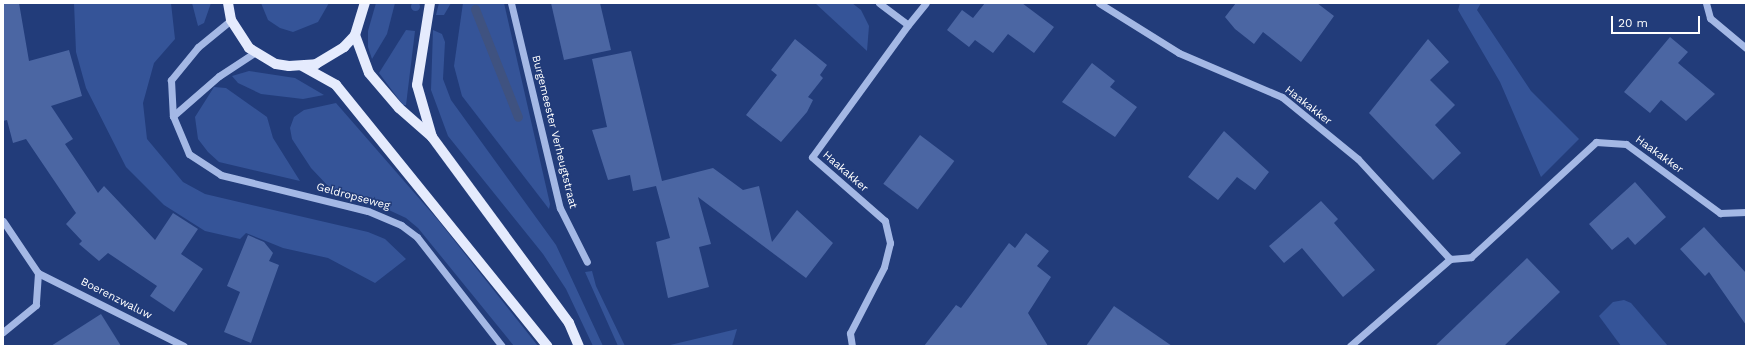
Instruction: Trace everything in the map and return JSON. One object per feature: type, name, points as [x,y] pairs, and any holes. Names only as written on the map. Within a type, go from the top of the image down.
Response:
[{"type":"main road","points":[[228,3],[231,20],[254,53],[276,64],[302,66],[331,58],[355,35],[365,3]]},
{"type":"main road","points":[[430,3],[418,84],[432,137]]},
{"type":"main road","points":[[355,35],[369,73],[399,108],[432,137],[569,322],[579,346]]},
{"type":"main road","points":[[302,66],[336,85],[547,346]]},
{"type":"street","name":"Burgemeester Verheugtstraat","points":[[511,3],[560,208],[587,262]]},
{"type":"street","points":[[879,3],[908,26]]},
{"type":"street","name":"Haakakker","points":[[852,346],[850,333],[884,267],[890,243],[885,221],[812,157],[926,3]]},
{"type":"street","name":"Haakakker","points":[[1099,3],[1179,53],[1282,97],[1358,159],[1450,259],[1471,257],[1596,142],[1626,144],[1720,213],[1746,212]]},
{"type":"street","points":[[1706,3],[1710,18],[1746,48]]},
{"type":"street","name":"Geldropseweg","points":[[231,20],[198,48],[171,80],[173,116],[190,154],[221,176],[368,211],[402,225],[416,237],[502,346]]},
{"type":"street","points":[[173,116],[219,76],[254,53]]},
{"type":"street","name":"Boerenzwaluw","points":[[3,221],[38,273],[184,346]]},
{"type":"street","points":[[1350,346],[1450,259]]},
{"type":"street","points":[[3,332],[36,305],[38,273]]},
{"type":"shaded area","points":[[413,2],[417,2],[419,6],[417,10],[413,10],[411,8],[411,4]]},
{"type":"shaded area","points":[[74,3],[171,3],[175,39],[154,63],[143,103],[147,139],[183,182],[205,194],[368,232],[385,239],[406,259],[375,283],[328,258],[283,248],[246,233],[240,239],[205,231],[164,205],[126,167],[86,88],[76,52]]},
{"type":"shaded area","points":[[192,3],[211,3],[204,23],[198,26]]},
{"type":"shaded area","points":[[261,3],[329,3],[318,22],[293,32],[280,28],[268,20]]},
{"type":"shaded area","points":[[376,3],[395,3],[387,34],[372,59],[368,47],[368,31]]},
{"type":"shaded area","points":[[439,3],[451,3],[444,15],[436,15]]},
{"type":"shaded area","points":[[463,3],[504,3],[550,204],[549,209],[462,96],[454,66]]},
{"type":"shaded area","points":[[815,3],[852,3],[861,10],[869,26],[867,51]]},
{"type":"shaded area","points":[[1460,3],[1481,3],[1477,10],[1531,91],[1579,139],[1541,177],[1500,82],[1458,10]]},
{"type":"shaded area","points":[[406,30],[415,31],[406,105],[403,105],[379,73]]},
{"type":"shaded area","points":[[433,30],[442,34],[445,42],[443,79],[451,100],[556,245],[603,346],[593,346],[566,289],[543,254],[448,136],[431,90]]},
{"type":"shaded area","points":[[249,71],[295,78],[324,95],[303,99],[261,94],[238,83],[232,76]]},
{"type":"shaded area","points":[[214,87],[226,88],[267,117],[273,138],[300,181],[219,162],[208,152],[198,139],[195,117]]},
{"type":"shaded area","points":[[336,103],[438,220],[538,346],[514,346],[418,228],[406,218],[378,205],[347,197],[328,186],[311,168],[292,139],[290,128],[294,117],[304,110]]},
{"type":"shaded area","points":[[592,271],[596,286],[625,346],[618,346],[585,272]]},
{"type":"shaded area","points":[[1624,300],[1631,303],[1668,346],[1621,346],[1599,316],[1613,302]]},
{"type":"shaded area","points":[[737,329],[732,346],[666,346]]},
{"type":"building","points":[[3,3],[19,3],[29,61],[69,50],[82,96],[51,106],[73,139],[65,144],[98,193],[104,186],[155,240],[173,213],[198,229],[181,254],[203,269],[174,312],[150,296],[157,286],[108,253],[99,261],[79,244],[82,241],[66,224],[76,213],[26,139],[13,143],[7,120],[3,121]]},
{"type":"building","points":[[551,3],[600,3],[611,50],[564,60]]},
{"type":"building","points":[[985,3],[1022,3],[1054,27],[1034,53],[1008,34],[993,53],[975,40],[969,47],[947,30],[962,10],[973,18]]},
{"type":"building","points":[[1236,3],[1317,3],[1334,16],[1301,62],[1263,32],[1254,44],[1235,29],[1225,17]]},
{"type":"building","points":[[1670,37],[1688,52],[1678,63],[1715,94],[1686,121],[1661,100],[1650,113],[1624,92]]},
{"type":"building","points":[[795,39],[827,65],[820,75],[823,78],[808,97],[813,100],[807,112],[781,142],[746,115],[777,75],[771,70]]},
{"type":"building","points":[[1428,39],[1449,62],[1430,80],[1455,105],[1435,125],[1461,153],[1433,180],[1369,113]]},
{"type":"building","points":[[631,51],[662,181],[713,168],[743,190],[759,186],[772,242],[797,210],[833,243],[806,278],[698,197],[711,244],[699,247],[709,287],[668,298],[656,242],[670,238],[656,186],[633,191],[630,175],[608,180],[592,130],[607,127],[592,59]]},
{"type":"building","points":[[1092,63],[1115,81],[1110,87],[1137,107],[1115,137],[1062,102]]},
{"type":"building","points":[[1224,131],[1269,172],[1255,190],[1237,177],[1218,200],[1188,177]]},
{"type":"building","points":[[920,135],[954,161],[918,210],[883,184]]},
{"type":"building","points":[[1635,182],[1666,217],[1635,245],[1628,237],[1612,250],[1589,224]]},
{"type":"building","points":[[1321,201],[1338,219],[1334,223],[1375,270],[1343,297],[1302,248],[1284,263],[1269,246]]},
{"type":"building","points":[[1704,227],[1746,273],[1746,325],[1709,272],[1705,276],[1680,249]]},
{"type":"building","points":[[1026,233],[1049,251],[1037,266],[1051,277],[1028,313],[1048,346],[924,346],[956,305],[961,308],[1009,243],[1015,248]]},
{"type":"building","points":[[248,235],[264,242],[273,253],[269,261],[279,265],[251,343],[224,332],[240,292],[227,286]]},
{"type":"building","points":[[1527,258],[1560,292],[1504,346],[1435,346]]},
{"type":"building","points":[[1114,306],[1172,346],[1086,346]]},
{"type":"building","points":[[101,314],[121,346],[51,346]]},
{"type":"waterway","points":[[475,9],[518,117]]}]
